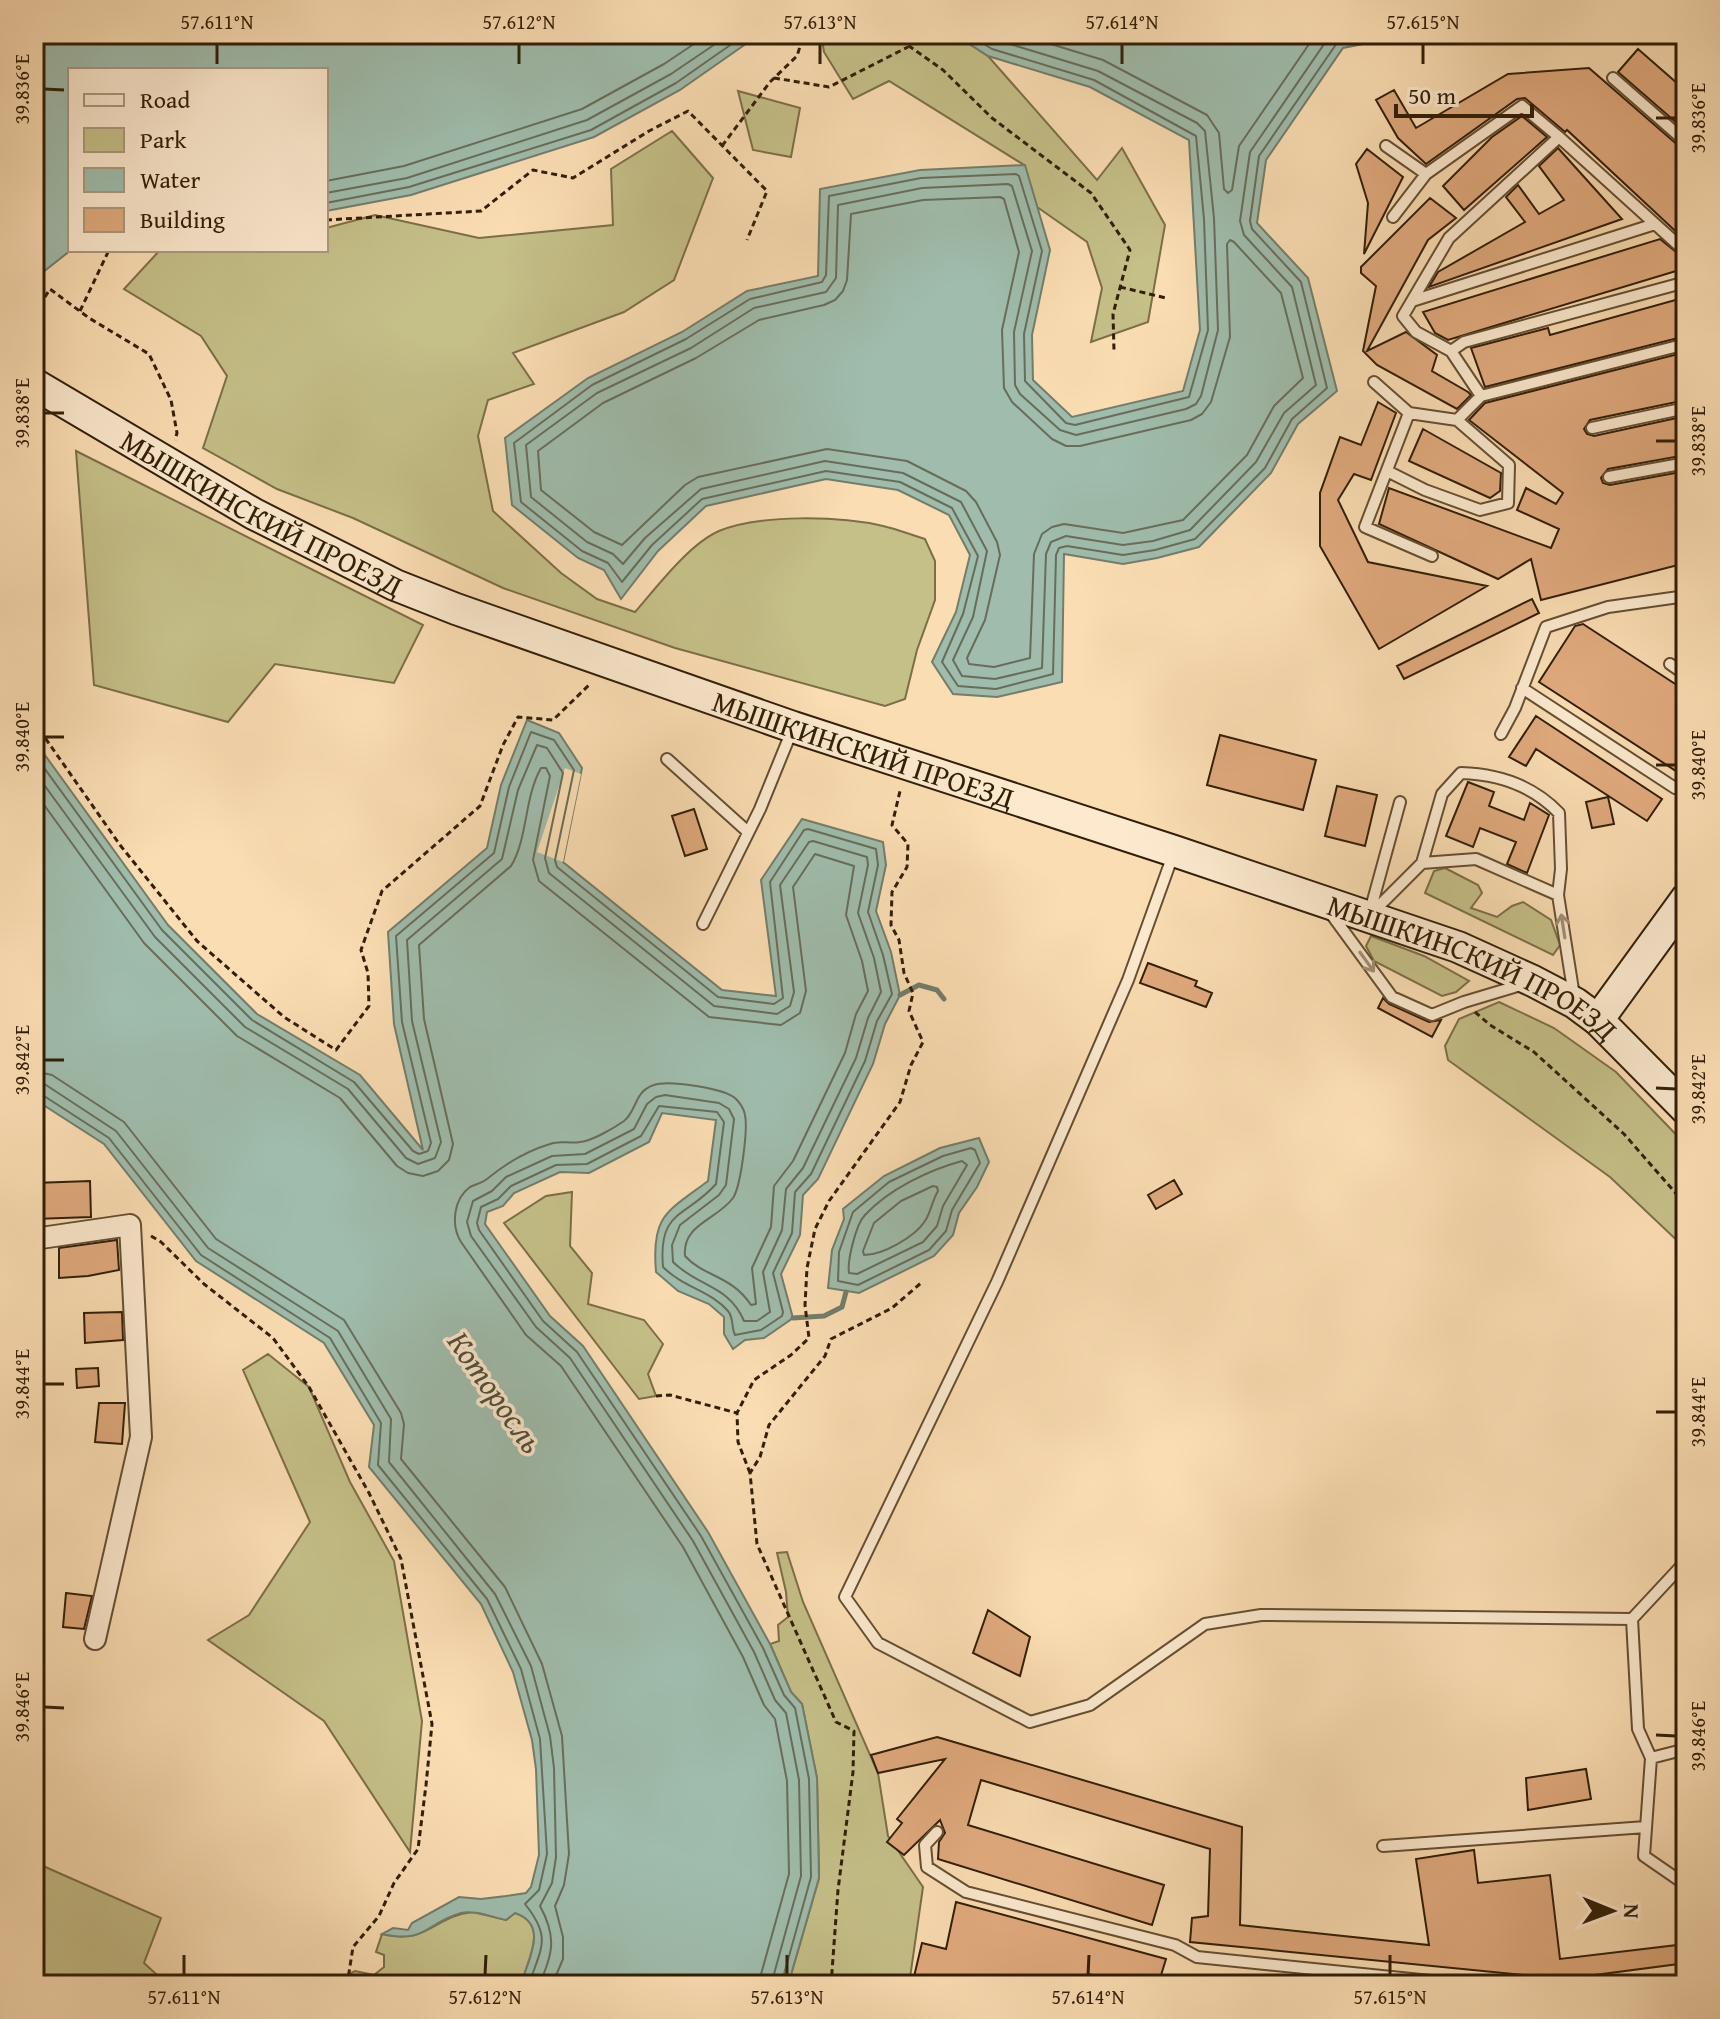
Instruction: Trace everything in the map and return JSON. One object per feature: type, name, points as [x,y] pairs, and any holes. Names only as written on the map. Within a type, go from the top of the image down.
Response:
[{"type":"main road","name":"МЫШКИНСКИЙ ПРОЕЗД","points":[[34,384],[254,514],[395,585],[793,727],[1458,947],[1533,981],[1587,1012],[1686,1109]]},
{"type":"main road","points":[[1587,1012],[1686,899]]},
{"type":"street","points":[[34,1239],[130,1225],[141,1437],[95,1639]]},
{"type":"lane","points":[[1613,78],[1686,142]]},
{"type":"lane","points":[[1393,217],[1426,174],[1522,106],[1686,252]]},
{"type":"lane","points":[[1481,396],[1451,351],[1416,332],[1403,316],[1449,238],[1559,137]]},
{"type":"lane","points":[[1386,146],[1426,174]]},
{"type":"lane","points":[[1412,301],[1655,224]]},
{"type":"lane","points":[[1451,351],[1464,342],[1686,282]]},
{"type":"lane","points":[[1457,420],[1481,396],[1686,344]]},
{"type":"lane","points":[[1374,382],[1409,413],[1457,420],[1509,465],[1508,503],[1480,510],[1425,490],[1387,471]]},
{"type":"lane","points":[[1592,428],[1686,408]]},
{"type":"lane","points":[[1409,413],[1365,527],[1432,556]]},
{"type":"lane","points":[[1609,477],[1686,463]]},
{"type":"lane","points":[[1501,734],[1546,627],[1608,607],[1686,596]]},
{"type":"lane","points":[[1670,664],[1686,675]]},
{"type":"lane","points":[[1522,688],[1675,788],[1686,779]]},
{"type":"lane","points":[[703,924],[748,832],[793,727]]},
{"type":"lane","points":[[667,759],[748,832]]},
{"type":"lane","points":[[1369,916],[1422,863],[1442,794],[1461,773],[1489,774],[1526,788],[1559,813],[1561,869],[1558,895],[1587,1012]]},
{"type":"lane","points":[[1369,916],[1400,802]]},
{"type":"lane","points":[[1174,851],[1128,980],[997,1282],[845,1597],[878,1643],[1030,1722],[1090,1705],[1205,1624],[1261,1615],[1632,1619]]},
{"type":"lane","points":[[1422,863],[1476,859],[1558,895]]},
{"type":"lane","points":[[1321,900],[1392,997],[1432,1015],[1533,981]]},
{"type":"lane","points":[[1686,1561],[1632,1619],[1638,1729],[1651,1758],[1644,1856],[1686,1885]]},
{"type":"lane","points":[[1651,1758],[1686,1749]]},
{"type":"lane","points":[[1383,1846],[1646,1827]]},
{"type":"lane","points":[[937,1832],[925,1845],[927,1867],[966,1892],[1175,1945],[1197,1957],[1470,1985]]},
{"type":"lane","points":[[1651,1985],[1686,1981]]},
{"type":"path","points":[[722,146],[774,78],[797,56],[804,34]]},
{"type":"path","points":[[892,34],[943,70],[992,118],[1091,193],[1130,250],[1113,314],[1114,351]]},
{"type":"path","points":[[774,78],[829,87],[909,46]]},
{"type":"path","points":[[328,220],[481,211],[533,170],[573,178],[688,111],[767,191],[747,240]]},
{"type":"path","points":[[80,311],[108,252]]},
{"type":"path","points":[[1120,287],[1166,298]]},
{"type":"path","points":[[34,314],[50,289],[149,354],[171,400],[177,433],[167,464]]},
{"type":"path","points":[[34,722],[120,845],[197,941],[284,1017],[336,1050],[369,1006],[368,973],[361,950],[382,891],[480,806],[503,745],[518,717],[553,720],[589,685]]},
{"type":"path","points":[[831,1985],[838,1890],[853,1772],[854,1731],[836,1722],[757,1544],[750,1473],[738,1442],[737,1413],[754,1380],[791,1355],[809,1338],[805,1305],[807,1268],[815,1229],[829,1201],[900,1102],[911,1065],[923,1042],[909,1011],[913,993],[904,973],[899,940],[891,925],[892,892],[907,867],[908,844],[892,825],[900,791]]},
{"type":"path","points":[[1464,1002],[1490,1025],[1534,1052],[1624,1134],[1686,1205]]},
{"type":"path","points":[[130,1225],[161,1242],[204,1284],[273,1338],[309,1387],[369,1493],[401,1559],[432,1724],[423,1810],[418,1849],[394,1883],[379,1916],[353,1947],[347,1985]]},
{"type":"path","points":[[750,1473],[760,1457],[769,1425],[825,1356],[831,1339],[892,1308],[921,1283]]},
{"type":"path","points":[[656,1396],[670,1395],[737,1413]]},
{"type":"green space","points":[[821,34],[954,34],[988,56],[1097,180],[1122,148],[1165,225],[1148,322],[1091,342],[1102,288],[1087,242],[1037,207],[1024,165],[889,81],[853,99],[824,52]]},
{"type":"green space","points":[[738,91],[800,108],[791,157],[753,150]]},
{"type":"green space","points":[[672,131],[713,178],[674,280],[624,312],[513,353],[534,384],[488,400],[478,436],[493,511],[561,573],[597,599],[635,612],[696,546],[719,531],[736,525],[778,519],[845,520],[883,526],[925,539],[935,561],[935,600],[917,650],[905,699],[885,706],[675,648],[503,588],[353,518],[277,489],[203,448],[227,376],[201,336],[124,289],[158,252],[328,252],[328,227],[375,215],[479,238],[613,225],[611,169]]},
{"type":"green space","points":[[76,451],[423,625],[394,683],[275,664],[228,722],[94,685]]},
{"type":"green space","points":[[1445,868],[1478,885],[1482,893],[1471,908],[1497,917],[1523,902],[1551,920],[1560,945],[1553,955],[1425,893],[1434,871]]},
{"type":"green space","points":[[1371,936],[1424,956],[1469,981],[1456,992],[1442,996],[1374,961],[1366,946]]},
{"type":"green space","points":[[1499,1002],[1554,1028],[1616,1072],[1686,1145],[1686,1249],[1610,1177],[1448,1060],[1445,1046],[1459,1019]]},
{"type":"green space","points":[[572,1192],[570,1246],[592,1273],[588,1304],[644,1320],[663,1344],[648,1374],[656,1396],[639,1399],[504,1223],[546,1196]]},
{"type":"green space","points":[[268,1354],[309,1387],[350,1482],[394,1561],[422,1721],[410,1852],[324,1721],[208,1640],[249,1615],[310,1522],[243,1370]]},
{"type":"green space","points":[[787,1552],[803,1602],[878,1773],[888,1836],[923,1887],[909,1985],[788,1985],[819,1878],[817,1778],[802,1704],[791,1692],[770,1644],[779,1641],[778,1625],[788,1617],[777,1553]]},
{"type":"green space","points":[[34,1862],[161,1918],[144,1963],[168,1985],[34,1985]]},
{"type":"green space","points":[[473,1912],[506,1920],[515,1913],[526,1918],[532,1926],[533,1945],[521,1985],[328,1985],[355,1971],[374,1975],[384,1967],[384,1955],[376,1952],[382,1934],[410,1936]]},
{"type":"water","points":[[760,34],[680,90],[594,137],[411,195],[328,211],[328,68],[68,68],[68,252],[42,273],[34,288],[34,35]]},
{"type":"water","points":[[954,34],[1414,34],[1343,48],[1266,160],[1257,223],[1308,278],[1337,391],[1298,424],[1271,473],[1199,547],[1123,564],[1064,554],[1062,682],[997,697],[953,694],[932,662],[956,612],[970,555],[949,515],[898,490],[826,479],[706,506],[658,551],[621,599],[604,570],[578,558],[512,505],[505,438],[588,378],[682,332],[747,291],[818,276],[820,189],[920,170],[1025,165],[1050,250],[1032,335],[1033,380],[1072,417],[1183,391],[1200,330],[1189,140],[1090,87],[988,56]]},
{"type":"water","name":"Которосль","points":[[527,720],[559,733],[582,768],[563,862],[722,990],[776,996],[761,880],[802,819],[883,842],[886,865],[876,911],[891,952],[900,995],[885,1024],[873,1064],[818,1179],[803,1195],[800,1235],[781,1274],[793,1318],[764,1338],[745,1340],[733,1349],[724,1334],[724,1317],[709,1304],[678,1291],[656,1272],[659,1226],[672,1208],[708,1181],[716,1120],[662,1113],[649,1142],[589,1173],[560,1172],[514,1193],[503,1206],[487,1212],[485,1224],[550,1316],[583,1346],[708,1532],[770,1644],[791,1692],[802,1704],[817,1778],[819,1878],[788,1985],[521,1985],[534,1935],[526,1919],[515,1913],[506,1920],[466,1912],[449,1917],[417,1934],[382,1934],[393,1928],[408,1930],[412,1923],[459,1897],[481,1899],[506,1896],[526,1893],[531,1887],[539,1855],[536,1769],[532,1740],[513,1672],[481,1604],[369,1467],[374,1425],[324,1343],[196,1261],[104,1144],[34,1099],[34,740],[168,925],[257,1014],[360,1075],[423,1150],[394,1024],[388,932],[487,848],[501,785]]},
{"type":"water","points":[[979,1138],[989,1162],[959,1213],[953,1235],[934,1256],[859,1293],[828,1288],[832,1250],[844,1219],[843,1209],[884,1176],[940,1148]]},
{"type":"pier","points":[[565,768],[581,774],[563,862],[537,852]]},
{"type":"building","points":[[1638,49],[1686,91],[1686,131],[1618,72]]},
{"type":"building","points":[[1589,68],[1686,150],[1686,241],[1567,130],[1565,132],[1525,98],[1517,99],[1426,164],[1398,138],[1376,100],[1394,90],[1416,128],[1508,74]]},
{"type":"building","points":[[1522,116],[1547,137],[1464,210],[1443,186],[1492,137]]},
{"type":"building","points":[[1558,148],[1622,219],[1429,287],[1438,272],[1525,222],[1506,197],[1518,185],[1539,214],[1564,200],[1539,166]]},
{"type":"building","points":[[1367,149],[1403,177],[1364,254],[1368,203],[1356,164]]},
{"type":"building","points":[[1430,198],[1456,218],[1428,240],[1367,351],[1406,332],[1437,355],[1432,371],[1471,395],[1457,409],[1377,365],[1363,351],[1376,286],[1361,273],[1361,267]]},
{"type":"building","points":[[1660,239],[1686,260],[1686,268],[1448,340],[1435,333],[1423,312]]},
{"type":"building","points":[[1686,297],[1686,336],[1485,387],[1471,348],[1548,328],[1550,335]]},
{"type":"building","points":[[1686,352],[1686,400],[1590,420],[1584,429],[1594,436],[1686,416],[1686,455],[1608,469],[1601,478],[1603,483],[1610,485],[1686,471],[1686,563],[1541,600],[1531,559],[1498,579],[1379,524],[1389,488],[1551,548],[1559,529],[1517,510],[1526,488],[1556,504],[1563,493],[1469,420],[1485,403]]},
{"type":"building","points":[[1378,402],[1396,413],[1371,480],[1354,474],[1338,500],[1368,562],[1487,586],[1379,649],[1320,546],[1320,493],[1340,437],[1361,445]]},
{"type":"building","points":[[1423,429],[1501,473],[1500,491],[1490,498],[1409,461]]},
{"type":"building","points":[[1532,599],[1539,613],[1404,679],[1397,666]]},
{"type":"building","points":[[1583,624],[1686,691],[1686,762],[1679,773],[1539,682],[1575,626]]},
{"type":"building","points":[[1536,716],[1662,799],[1647,821],[1536,749],[1526,766],[1509,757]]},
{"type":"building","points":[[1220,735],[1316,760],[1303,810],[1207,785]]},
{"type":"building","points":[[1468,782],[1494,792],[1489,806],[1524,820],[1530,803],[1549,815],[1527,873],[1507,864],[1516,842],[1480,828],[1473,847],[1446,836]]},
{"type":"building","points":[[1337,786],[1377,795],[1365,846],[1325,836]]},
{"type":"building","points":[[1608,797],[1614,824],[1592,828],[1586,802]]},
{"type":"building","points":[[694,809],[707,849],[685,856],[672,816]]},
{"type":"building","points":[[1148,963],[1197,981],[1195,986],[1212,993],[1206,1007],[1140,983]]},
{"type":"building","points":[[1383,998],[1389,1004],[1429,1022],[1441,1020],[1432,1037],[1378,1008]]},
{"type":"building","points":[[1174,1180],[1182,1194],[1156,1209],[1148,1195]]},
{"type":"building","points":[[90,1181],[91,1217],[34,1219],[34,1183]]},
{"type":"building","points":[[117,1240],[119,1270],[59,1278],[59,1248]]},
{"type":"building","points":[[122,1312],[123,1340],[85,1343],[84,1313]]},
{"type":"building","points":[[98,1368],[99,1386],[77,1388],[76,1369]]},
{"type":"building","points":[[99,1403],[125,1403],[122,1444],[95,1442]]},
{"type":"building","points":[[66,1593],[92,1596],[84,1629],[63,1627]]},
{"type":"building","points":[[988,1610],[1030,1637],[1020,1676],[973,1653]]},
{"type":"building","points":[[937,1737],[1242,1827],[1240,1925],[1429,1945],[1416,1859],[1474,1850],[1478,1883],[1550,1875],[1560,1959],[1686,1944],[1686,1963],[1564,1979],[1190,1942],[1192,1918],[1208,1916],[1210,1849],[981,1780],[968,1825],[1164,1885],[1152,1925],[938,1859],[939,1842],[945,1833],[940,1820],[904,1855],[887,1842],[902,1823],[897,1819],[945,1759],[878,1773],[871,1755]]},
{"type":"building","points":[[1586,1769],[1591,1799],[1528,1810],[1526,1778]]},
{"type":"building","points":[[956,1902],[1166,1959],[1158,1985],[1134,1985],[1088,1974],[1087,1985],[912,1985],[922,1943],[946,1949]]},
{"type":"waterway","points":[[900,995],[919,985],[937,990],[944,999]]},
{"type":"waterway","points":[[793,1318],[824,1316],[842,1307],[846,1292]]}]
